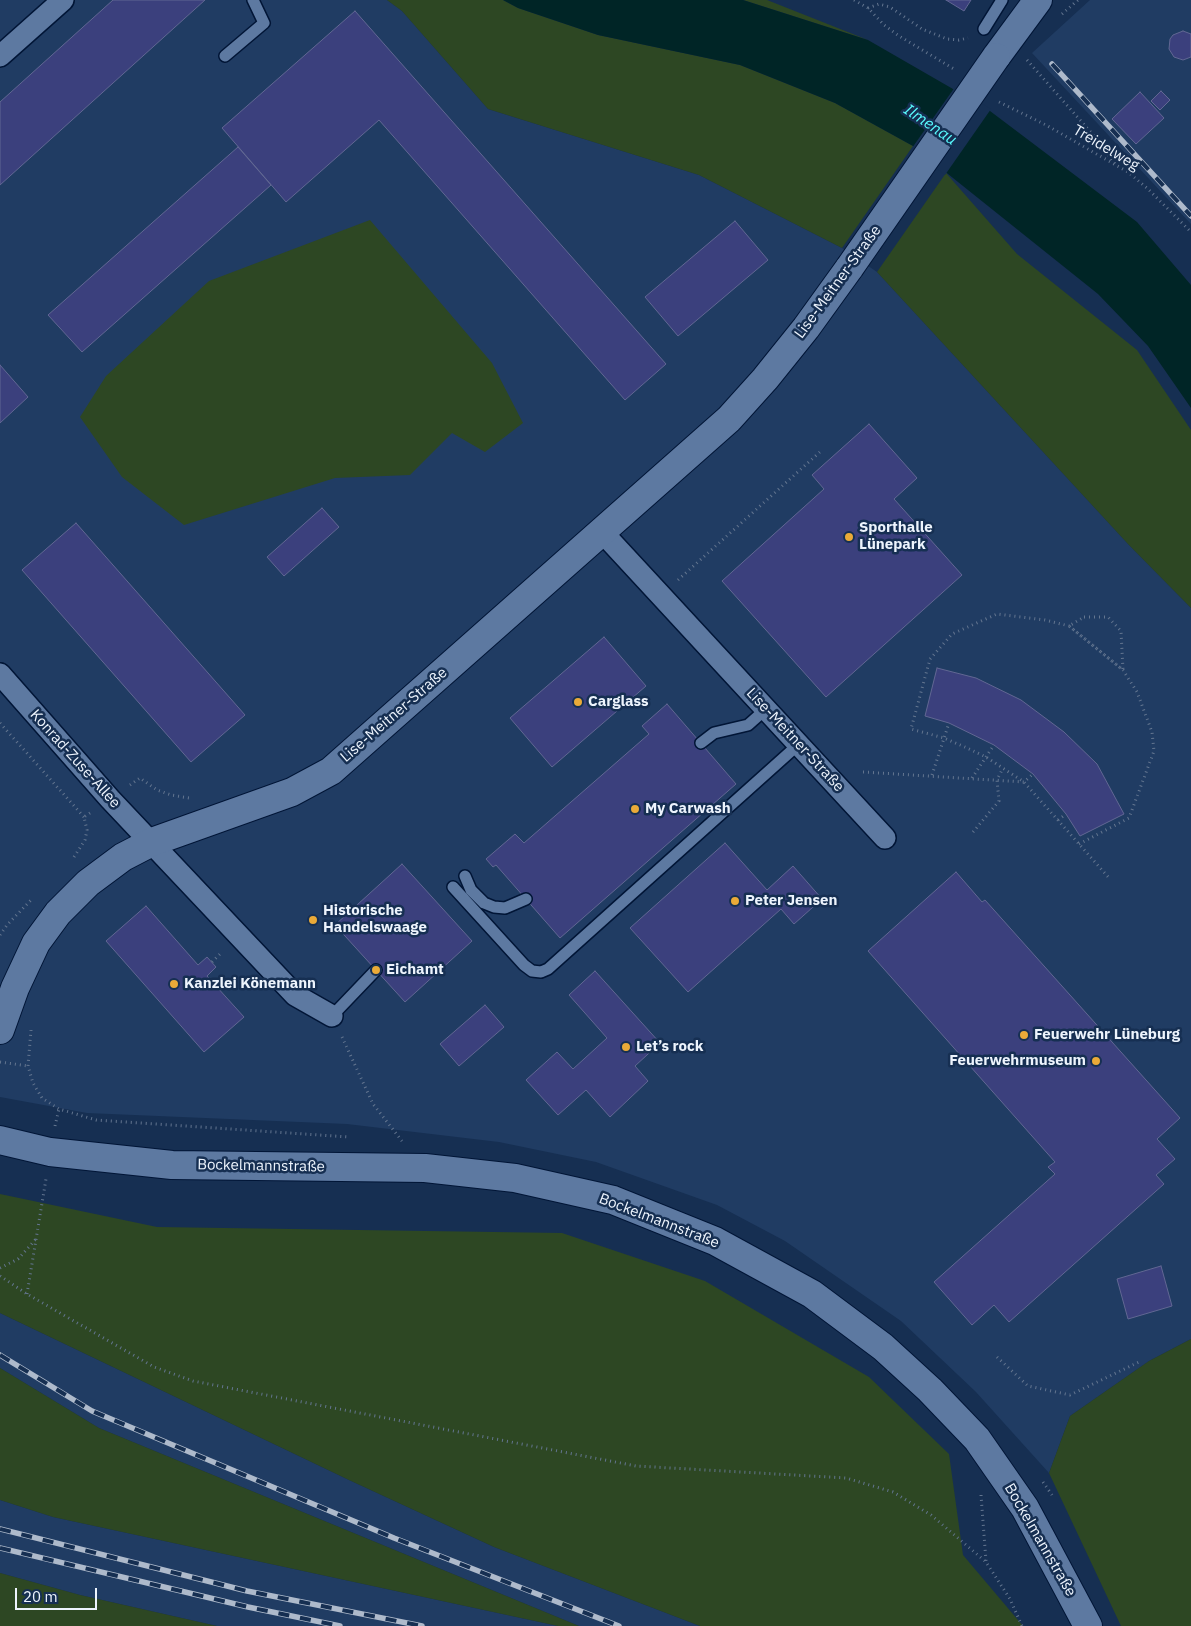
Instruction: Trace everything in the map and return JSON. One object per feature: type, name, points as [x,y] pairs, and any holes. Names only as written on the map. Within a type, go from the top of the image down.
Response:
[{"type":"main road","name":"Lise-Meitner-Straße","points":[[0,1030],[15,988],[36,943],[58,913],[88,883],[124,857],[152,842],[292,792],[330,771],[603,533],[729,419],[765,379],[806,328],[1009,56],[1038,0]]},
{"type":"main road","name":"Bockelmannstraße","points":[[0,1140],[50,1152],[172,1165],[425,1168],[515,1178],[613,1200],[715,1241],[812,1294],[884,1347],[930,1390],[977,1439],[1025,1508],[1088,1626]]},
{"type":"street","points":[[0,56],[63,0]]},
{"type":"street","name":"Lise-Meitner-Straße","points":[[603,533],[885,838]]},
{"type":"street","name":"Konrad-Zuse-Allee","points":[[0,674],[110,799],[152,842]]},
{"type":"street","points":[[152,842],[294,995],[332,1016]]},
{"type":"lane","points":[[225,56],[264,23],[253,0]]},
{"type":"lane","points":[[984,28],[1002,0]]},
{"type":"lane","points":[[701,743],[714,733],[748,725],[766,709]]},
{"type":"lane","points":[[453,887],[524,965],[532,971],[541,972],[548,969],[799,744]]},
{"type":"lane","points":[[465,876],[471,890],[484,903],[494,907],[505,908],[526,899]]},
{"type":"lane","points":[[332,1016],[376,970]]},
{"type":"path","points":[[854,0],[868,8],[899,36],[955,70]]},
{"type":"path","points":[[868,8],[879,4],[890,7],[922,29],[947,39],[960,40],[968,38],[984,28]]},
{"type":"path","points":[[1009,56],[1096,138],[1116,165]]},
{"type":"path","name":"Treidelweg","points":[[997,100],[1046,125],[1128,172],[1191,232]]},
{"type":"path","points":[[661,596],[821,451]]},
{"type":"path","points":[[1079,844],[1129,818],[1154,751],[1152,732],[1137,692],[1123,670],[1069,626],[1046,620],[997,614],[952,634],[930,659],[911,730],[944,738],[986,757],[1024,782],[1079,844],[1110,878]]},
{"type":"path","points":[[1069,626],[1084,617],[1108,617],[1122,631],[1123,670]]},
{"type":"path","points":[[0,723],[84,817],[87,830],[85,840],[72,858]]},
{"type":"path","points":[[932,775],[949,723]]},
{"type":"path","points":[[972,778],[994,745]]},
{"type":"path","points":[[974,832],[999,802],[997,780],[1003,768]]},
{"type":"path","points":[[863,772],[1024,782],[1033,774]]},
{"type":"path","points":[[84,817],[140,778],[157,790],[171,795],[182,798],[196,798]]},
{"type":"path","points":[[1058,820],[1066,814]]},
{"type":"path","points":[[0,935],[32,898]]},
{"type":"path","points":[[332,1016],[373,1104],[403,1141],[393,1140]]},
{"type":"path","points":[[32,1027],[28,1066],[33,1083],[42,1098],[59,1109],[96,1120],[356,1138]]},
{"type":"path","points":[[0,1062],[28,1066]]},
{"type":"path","points":[[27,1294],[50,1152],[59,1109]]},
{"type":"path","points":[[0,1268],[18,1259],[36,1239]]},
{"type":"path","points":[[0,1276],[27,1294],[154,1368],[193,1381],[636,1466],[846,1478],[893,1492],[931,1515],[986,1562],[1010,1599],[1022,1626]]},
{"type":"path","points":[[997,1357],[1028,1386],[1070,1395],[1140,1362]]},
{"type":"path","points":[[981,1486],[986,1562]]},
{"type":"shaded area","points":[[0,0],[387,0],[402,11],[488,109],[699,175],[842,248],[877,272],[1128,544],[1191,608],[1191,1339],[1149,1361],[1070,1416],[1049,1473],[976,1392],[901,1321],[785,1241],[717,1205],[596,1162],[499,1142],[347,1124],[87,1113],[0,1097]]},
{"type":"shaded area","points":[[1090,0],[1191,0],[1191,224],[1032,53]]},
{"type":"shaded area","points":[[0,1313],[349,1480],[494,1547],[700,1626],[579,1626],[99,1428],[0,1368]]},
{"type":"shaded area","points":[[0,1500],[53,1517],[558,1626],[217,1626],[80,1595],[0,1573]]},
{"type":"green space","points":[[387,0],[503,0],[518,8],[598,35],[740,65],[835,103],[913,146],[842,248],[699,175],[488,109],[402,11]]},
{"type":"green space","points":[[743,0],[767,0],[868,40]]},
{"type":"green space","points":[[946,173],[1017,254],[1137,350],[1191,430],[1191,608],[1128,544],[877,272]]},
{"type":"green space","points":[[370,220],[492,363],[523,423],[485,452],[452,433],[410,475],[335,478],[184,525],[122,477],[80,417],[106,376],[209,281]]},
{"type":"green space","points":[[0,1194],[157,1227],[562,1233],[705,1281],[869,1377],[949,1454],[963,1555],[1023,1626],[700,1626],[494,1547],[349,1480],[0,1313]]},
{"type":"green space","points":[[1191,1339],[1191,1626],[1121,1626],[1049,1473],[1070,1416],[1149,1361]]},
{"type":"green space","points":[[0,1368],[99,1428],[579,1626],[558,1626],[53,1517],[0,1500]]},
{"type":"green space","points":[[0,1573],[80,1595],[217,1626],[0,1626]]},
{"type":"water","name":"Ilmenau","points":[[503,0],[743,0],[868,40],[953,89],[990,111],[1137,222],[1191,285],[1191,408],[1148,346],[1098,294],[913,146],[835,103],[740,65],[598,35],[518,8]]},
{"type":"pier","points":[[955,87],[991,109],[945,175],[912,148]]},
{"type":"building","points":[[113,0],[205,0],[0,185],[0,102]]},
{"type":"building","points":[[946,0],[971,0],[964,11]]},
{"type":"building","points":[[355,11],[666,364],[625,400],[379,120],[286,202],[222,128]]},
{"type":"building","points":[[1183,31],[1191,34],[1191,57],[1183,60],[1174,57],[1169,49],[1170,39],[1173,35]]},
{"type":"building","points":[[1161,91],[1170,100],[1160,110],[1151,101]]},
{"type":"building","points":[[1140,92],[1164,118],[1136,144],[1112,119]]},
{"type":"building","points":[[238,147],[271,185],[82,352],[48,315]]},
{"type":"building","points":[[735,221],[768,260],[678,336],[645,297]]},
{"type":"building","points":[[0,365],[28,397],[0,423]]},
{"type":"building","name":"Sporthalle Lünepark","points":[[869,424],[917,478],[894,499],[962,575],[826,697],[722,581],[824,489],[812,475]]},
{"type":"building","points":[[322,508],[339,527],[284,576],[267,557]]},
{"type":"building","points":[[76,523],[245,715],[191,762],[22,570]]},
{"type":"building","name":"Carglass","points":[[604,637],[646,686],[552,767],[510,718]]},
{"type":"building","points":[[937,668],[976,678],[1021,700],[1064,732],[1097,764],[1124,814],[1080,836],[1066,814],[1033,774],[994,745],[949,723],[925,716]]},
{"type":"building","name":"My Carwash","points":[[667,704],[736,784],[560,938],[496,865],[493,867],[486,859],[515,834],[524,843],[649,734],[642,726]]},
{"type":"building","points":[[725,843],[767,890],[793,866],[822,899],[794,924],[781,909],[688,992],[630,928]]},
{"type":"building","points":[[402,864],[472,941],[405,1002],[335,925]]},
{"type":"building","name":"Feuerwehr Lüneburg","points":[[956,872],[982,902],[985,900],[1180,1118],[1157,1139],[1175,1159],[1156,1175],[1164,1184],[1009,1322],[994,1305],[972,1325],[934,1282],[1055,1174],[1048,1167],[1055,1162],[868,951]]},
{"type":"building","points":[[146,906],[198,965],[207,957],[216,967],[207,976],[244,1017],[204,1052],[106,941]]},
{"type":"building","name":"Let’s rock","points":[[595,971],[660,1043],[635,1066],[648,1081],[610,1117],[586,1090],[558,1115],[526,1080],[557,1052],[573,1069],[607,1038],[569,995]]},
{"type":"building","points":[[485,1005],[504,1027],[459,1066],[440,1044]]},
{"type":"building","points":[[1161,1266],[1172,1306],[1128,1319],[1117,1279]]},
{"type":"railway","points":[[1052,64],[1191,216]]},
{"type":"railway","points":[[0,1355],[92,1411],[394,1538],[619,1626]]},
{"type":"railway","points":[[0,1529],[247,1591],[422,1626]]},
{"type":"railway","points":[[0,1548],[248,1607],[340,1626]]},
{"type":"place","name":"Sporthalle Lünepark","points":[[849,537]]},
{"type":"place","name":"Carglass","points":[[578,702]]},
{"type":"place","name":"My Carwash","points":[[635,809]]},
{"type":"place","name":"Peter Jensen","points":[[735,901]]},
{"type":"place","name":"Historische Handelswaage","points":[[313,920]]},
{"type":"place","name":"Eichamt","points":[[376,970]]},
{"type":"place","name":"Kanzlei Könemann","points":[[174,984]]},
{"type":"place","name":"Feuerwehr Lüneburg","points":[[1024,1035]]},
{"type":"place","name":"Let’s rock","points":[[626,1047]]},
{"type":"place","name":"Feuerwehrmuseum","points":[[1096,1061]]}]
